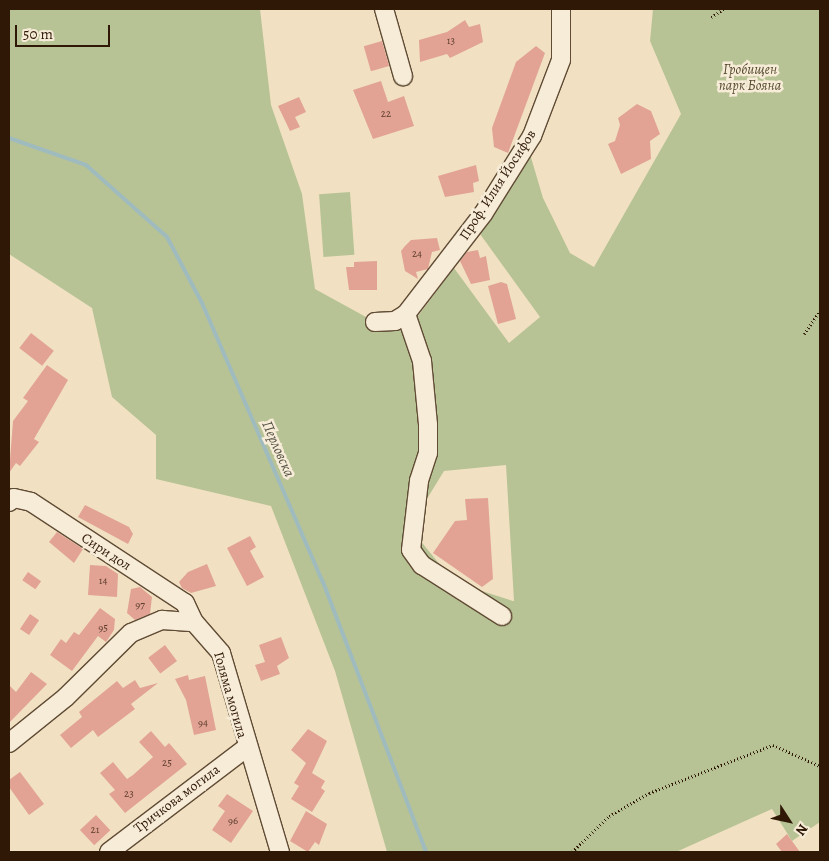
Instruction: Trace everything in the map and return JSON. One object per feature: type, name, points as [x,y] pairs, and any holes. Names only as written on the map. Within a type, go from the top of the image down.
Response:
[{"type":"street","points":[[384,9],[403,76]]},
{"type":"street","name":"Проф. Илия Йосифов","points":[[406,314],[482,214],[532,136],[560,60],[561,9]]},
{"type":"street","points":[[374,322],[395,321],[406,314],[422,361],[428,425],[428,453],[419,481],[411,550],[422,564],[502,616]]},
{"type":"street","name":"Сири дол","points":[[9,502],[14,498],[31,502],[185,603],[194,622]]},
{"type":"street","points":[[9,744],[66,696],[131,633],[162,620],[194,622]]},
{"type":"street","name":"Голяма могила","points":[[194,622],[221,653],[246,748],[280,852]]},
{"type":"street","name":"Тричкова могила","points":[[109,852],[246,748]]},
{"type":"street","points":[[126,852],[134,832]]},
{"type":"path","points":[[711,17],[724,9]]},
{"type":"path","points":[[804,334],[820,310]]},
{"type":"path","points":[[572,852],[609,816],[650,793],[773,745],[820,766]]},
{"type":"green space","name":"Гробищен парк Бояна","points":[[9,9],[260,9],[271,105],[302,194],[315,289],[366,317],[418,316],[454,268],[509,343],[540,317],[480,234],[530,154],[543,198],[570,253],[594,267],[681,114],[650,41],[653,9],[820,9],[820,822],[792,841],[772,809],[676,852],[387,852],[335,671],[271,506],[156,479],[156,435],[112,397],[92,308],[9,254]],"holes":[[[506,465],[514,601],[454,582],[419,539],[422,507],[444,471]]]},
{"type":"green space","points":[[350,192],[354,255],[323,257],[319,194]]},
{"type":"building","points":[[465,20],[469,27],[480,24],[483,42],[450,58],[447,54],[420,62],[419,40],[447,32]]},
{"type":"building","points":[[382,41],[389,66],[371,71],[364,46]]},
{"type":"building","points":[[536,46],[545,53],[508,153],[494,147],[492,128],[516,62]]},
{"type":"building","points":[[381,81],[388,102],[404,96],[414,126],[373,139],[353,90]]},
{"type":"building","points":[[299,97],[306,112],[295,117],[300,127],[290,131],[278,106]]},
{"type":"building","points":[[637,104],[651,111],[660,134],[650,141],[651,159],[621,174],[608,144],[615,141],[620,125],[618,118]]},
{"type":"building","points":[[476,165],[479,181],[473,183],[474,192],[445,197],[438,176]]},
{"type":"building","points":[[437,238],[440,250],[432,252],[428,269],[416,272],[418,279],[405,271],[401,251],[405,246],[411,240]]},
{"type":"building","points":[[478,250],[480,258],[486,256],[490,280],[471,284],[460,261],[467,252]]},
{"type":"building","points":[[377,261],[377,290],[349,290],[346,267],[354,267],[354,262]]},
{"type":"building","points":[[501,282],[507,284],[516,319],[498,324],[488,286]]},
{"type":"building","points":[[31,333],[54,351],[42,366],[19,348]]},
{"type":"building","points":[[47,365],[68,380],[34,439],[39,442],[20,466],[16,463],[9,473],[13,421],[28,401],[23,398]]},
{"type":"building","points":[[488,498],[493,579],[482,587],[433,553],[455,521],[467,520],[465,499]]},
{"type":"building","points":[[85,505],[129,527],[133,534],[128,544],[78,517]]},
{"type":"building","points":[[57,532],[83,549],[74,563],[49,542]]},
{"type":"building","points":[[250,536],[256,547],[250,551],[264,577],[247,586],[227,548]]},
{"type":"building","points":[[207,564],[216,586],[191,593],[182,588],[179,582],[188,572]]},
{"type":"building","points":[[90,565],[106,566],[118,574],[117,597],[88,595]]},
{"type":"building","points":[[28,572],[41,581],[35,589],[22,580]]},
{"type":"building","points":[[140,587],[152,597],[150,614],[135,620],[127,613],[131,589]]},
{"type":"building","points":[[100,608],[115,619],[114,630],[106,642],[98,636],[72,671],[50,655],[61,639],[66,643],[74,632],[79,635]]},
{"type":"building","points":[[30,614],[39,620],[29,635],[20,629]]},
{"type":"building","points":[[281,637],[289,658],[277,666],[280,674],[261,681],[255,665],[265,662],[259,645]]},
{"type":"building","points":[[165,645],[177,661],[160,674],[148,658]]},
{"type":"building","points":[[31,672],[47,684],[9,723],[9,685],[16,692]]},
{"type":"building","points":[[188,675],[189,680],[205,676],[216,730],[194,735],[186,700],[175,679]]},
{"type":"building","points":[[135,680],[140,688],[158,683],[131,704],[135,709],[98,737],[93,730],[71,748],[60,735],[82,717],[79,712],[117,681],[123,688]]},
{"type":"building","points":[[308,729],[327,741],[312,773],[325,781],[321,788],[325,791],[312,812],[291,799],[299,786],[294,783],[306,763],[291,750]]},
{"type":"building","points":[[151,731],[165,747],[169,743],[187,764],[125,813],[109,794],[115,790],[100,773],[113,762],[127,779],[133,775],[153,757],[139,742]]},
{"type":"building","points":[[20,772],[44,804],[29,815],[9,787],[9,780]]},
{"type":"building","points":[[227,794],[253,811],[231,843],[212,830],[225,811],[218,806]]},
{"type":"building","points":[[306,811],[327,824],[319,845],[315,842],[308,852],[290,841]]},
{"type":"building","points":[[96,815],[110,830],[94,845],[80,830]]},
{"type":"building","points":[[787,834],[800,852],[782,852],[776,844]]},
{"type":"waterway","name":"Перловска","points":[[9,138],[86,165],[167,237],[202,303],[323,582],[426,852]]}]
